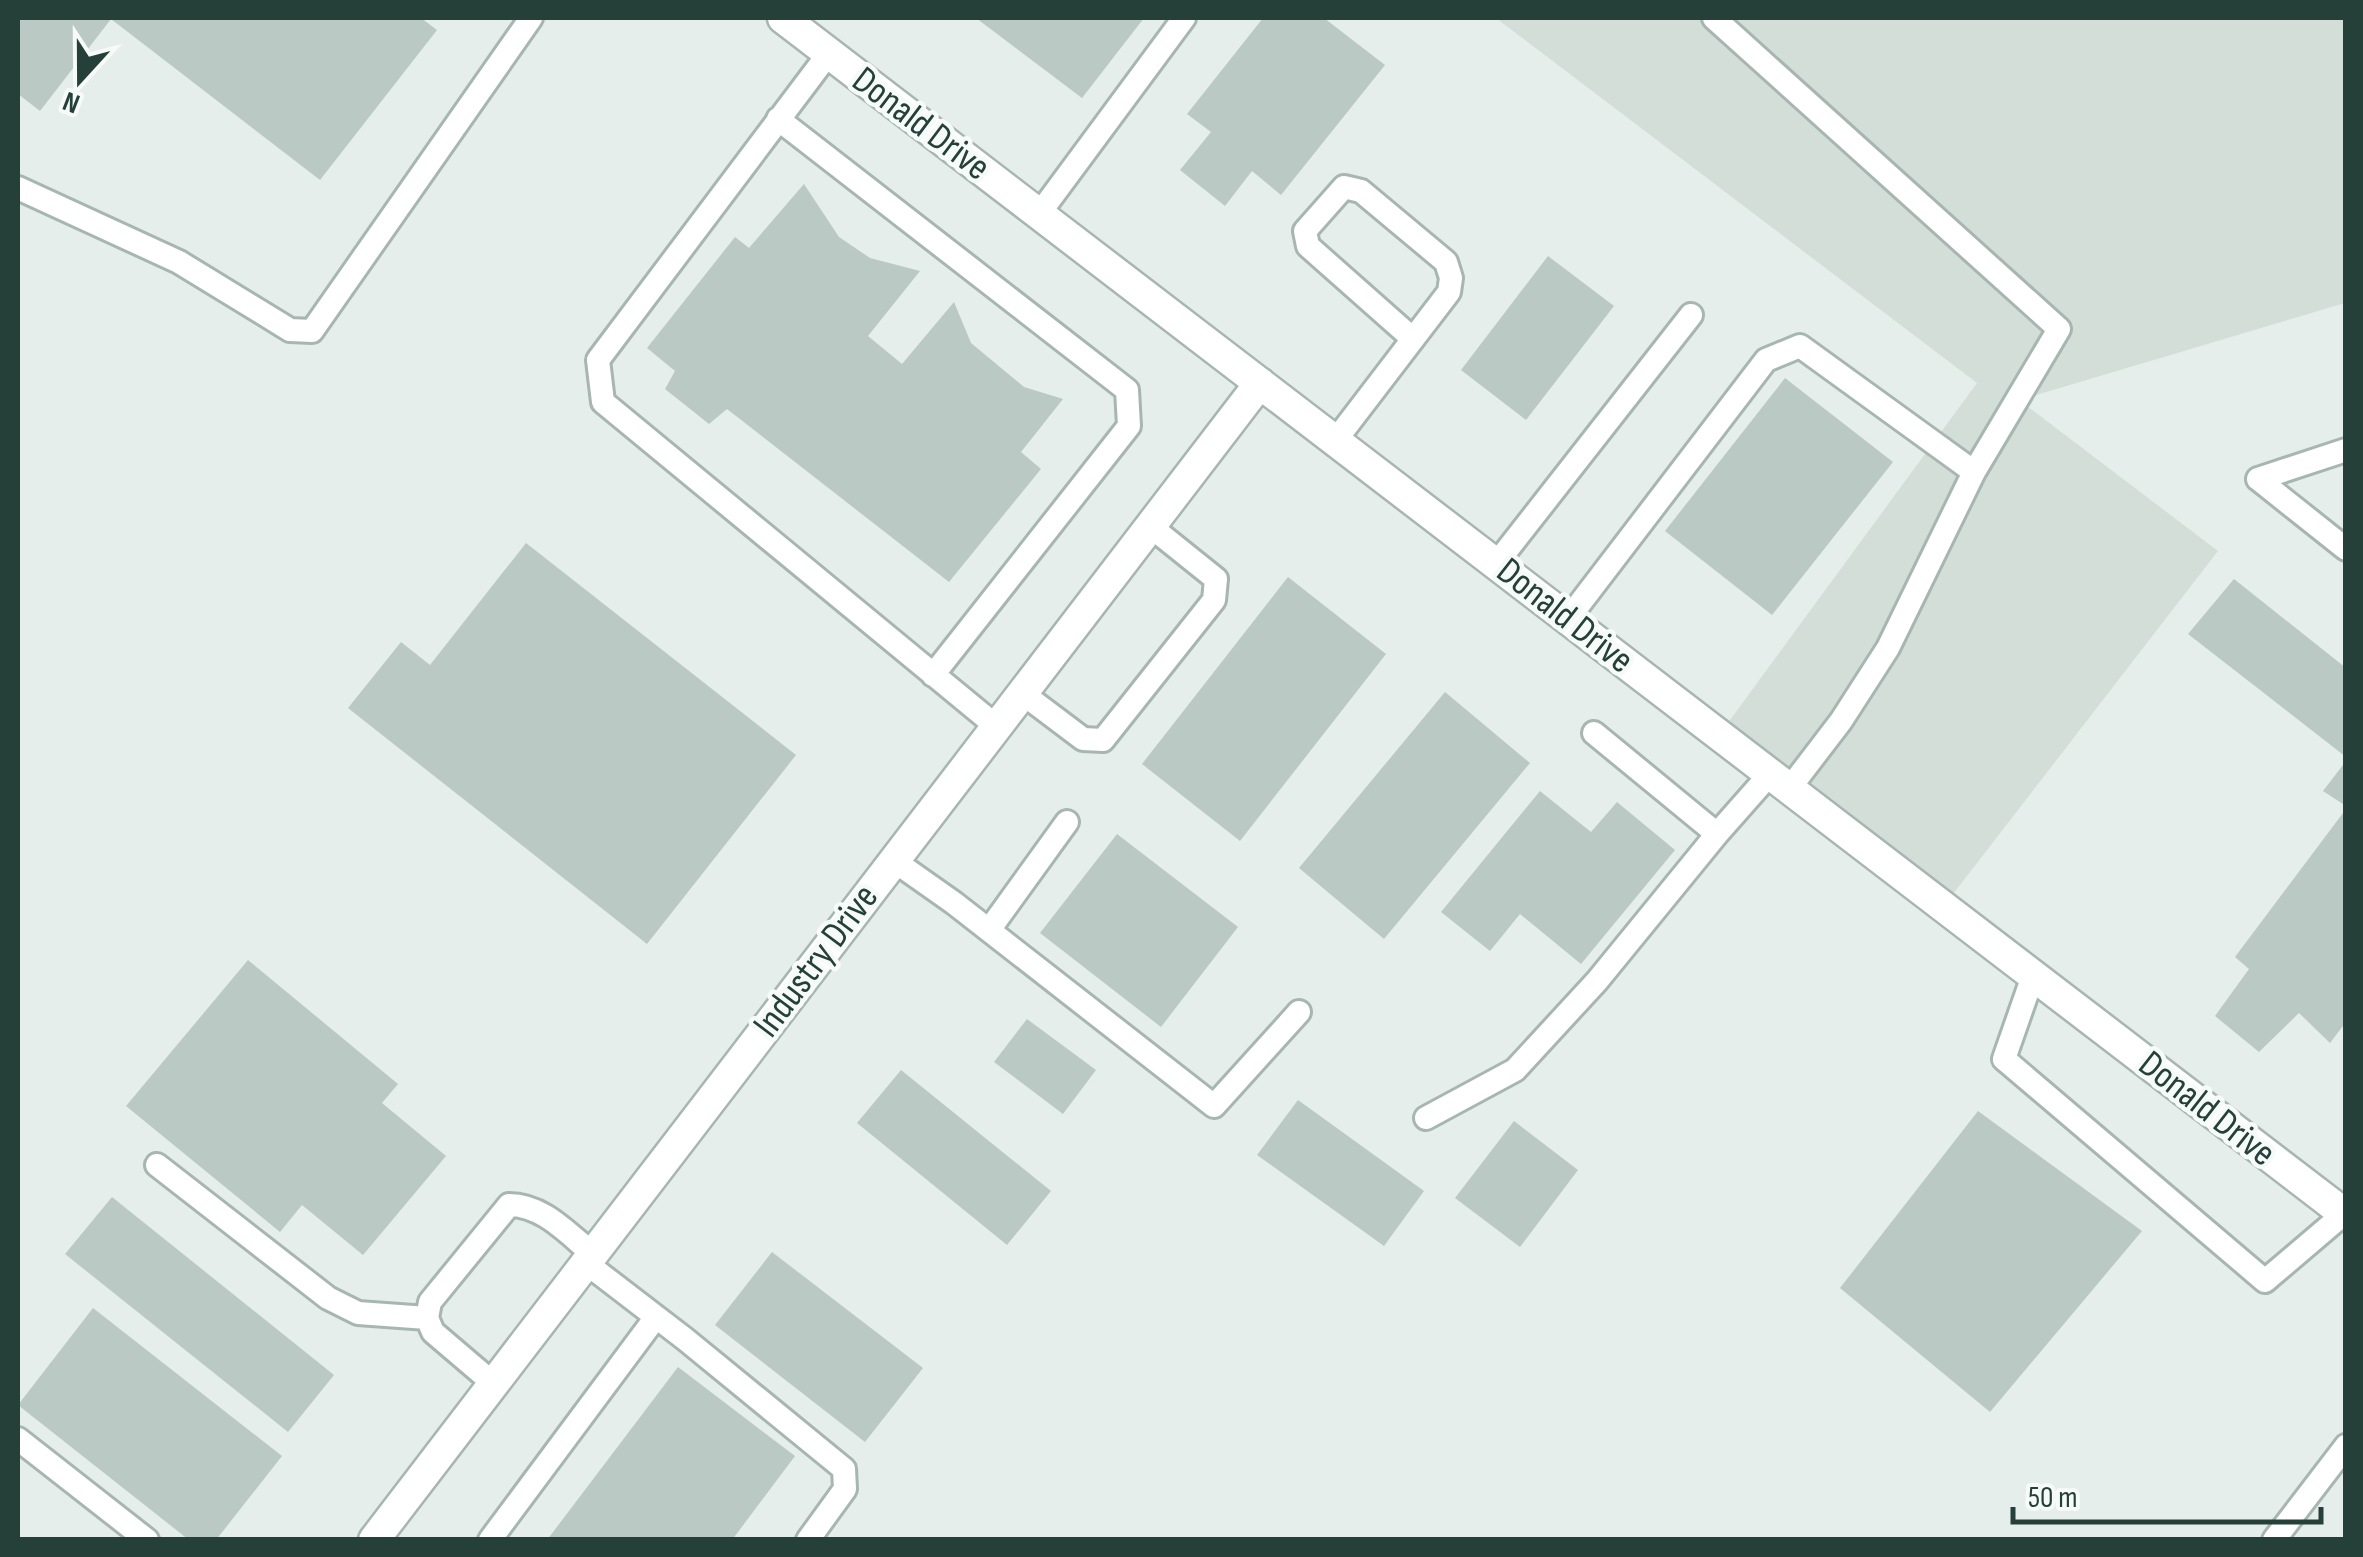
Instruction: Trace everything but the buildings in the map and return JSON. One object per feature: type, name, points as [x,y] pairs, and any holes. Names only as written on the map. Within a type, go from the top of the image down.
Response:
[{"type":"street","name":"Donald Drive","points":[[783,18],[2344,1213]]},
{"type":"street","name":"Industry Drive","points":[[384,1536],[589,1258],[1260,383]]},
{"type":"lane","points":[[18,188],[179,262],[290,330],[312,331],[531,18]]},
{"type":"lane","points":[[1039,214],[1184,18]]},
{"type":"lane","points":[[1426,1118],[1515,1070],[1597,981],[1716,834],[1842,721],[1888,648],[1974,472],[2059,328],[1714,18]]},
{"type":"lane","points":[[829,53],[598,360],[603,402],[996,726]]},
{"type":"lane","points":[[778,120],[1127,390],[1130,426],[933,674]]},
{"type":"lane","points":[[1335,440],[1413,339],[1449,292],[1452,278],[1446,262],[1361,191],[1344,187],[1305,231],[1308,246],[1413,339]]},
{"type":"lane","points":[[1496,564],[1691,315]]},
{"type":"lane","points":[[1568,619],[1766,360],[1800,346],[1974,472]]},
{"type":"lane","points":[[2346,450],[2258,478],[2346,549]]},
{"type":"lane","points":[[1022,693],[1083,739],[1103,740],[1214,600],[1216,579],[1150,526]]},
{"type":"lane","points":[[1594,734],[1716,834]]},
{"type":"lane","points":[[989,930],[1067,822]]},
{"type":"lane","points":[[893,860],[1214,1106],[1299,1012]]},
{"type":"lane","points":[[2034,976],[2004,1059],[2266,1281],[2344,1213]]},
{"type":"lane","points":[[157,1165],[328,1298],[358,1312],[427,1318]]},
{"type":"lane","points":[[494,1384],[433,1332],[427,1318],[430,1302],[509,1205],[528,1205],[656,1317],[844,1469],[845,1489],[808,1540]]},
{"type":"lane","points":[[490,1540],[656,1317]]},
{"type":"lane","points":[[18,1439],[146,1540]]},
{"type":"lane","points":[[2274,1540],[2346,1446]]},
{"type":"shaded area","points":[[1496,18],[2345,18],[2345,303],[2019,400],[2218,551],[1943,907],[1719,735],[1977,383]]}]
